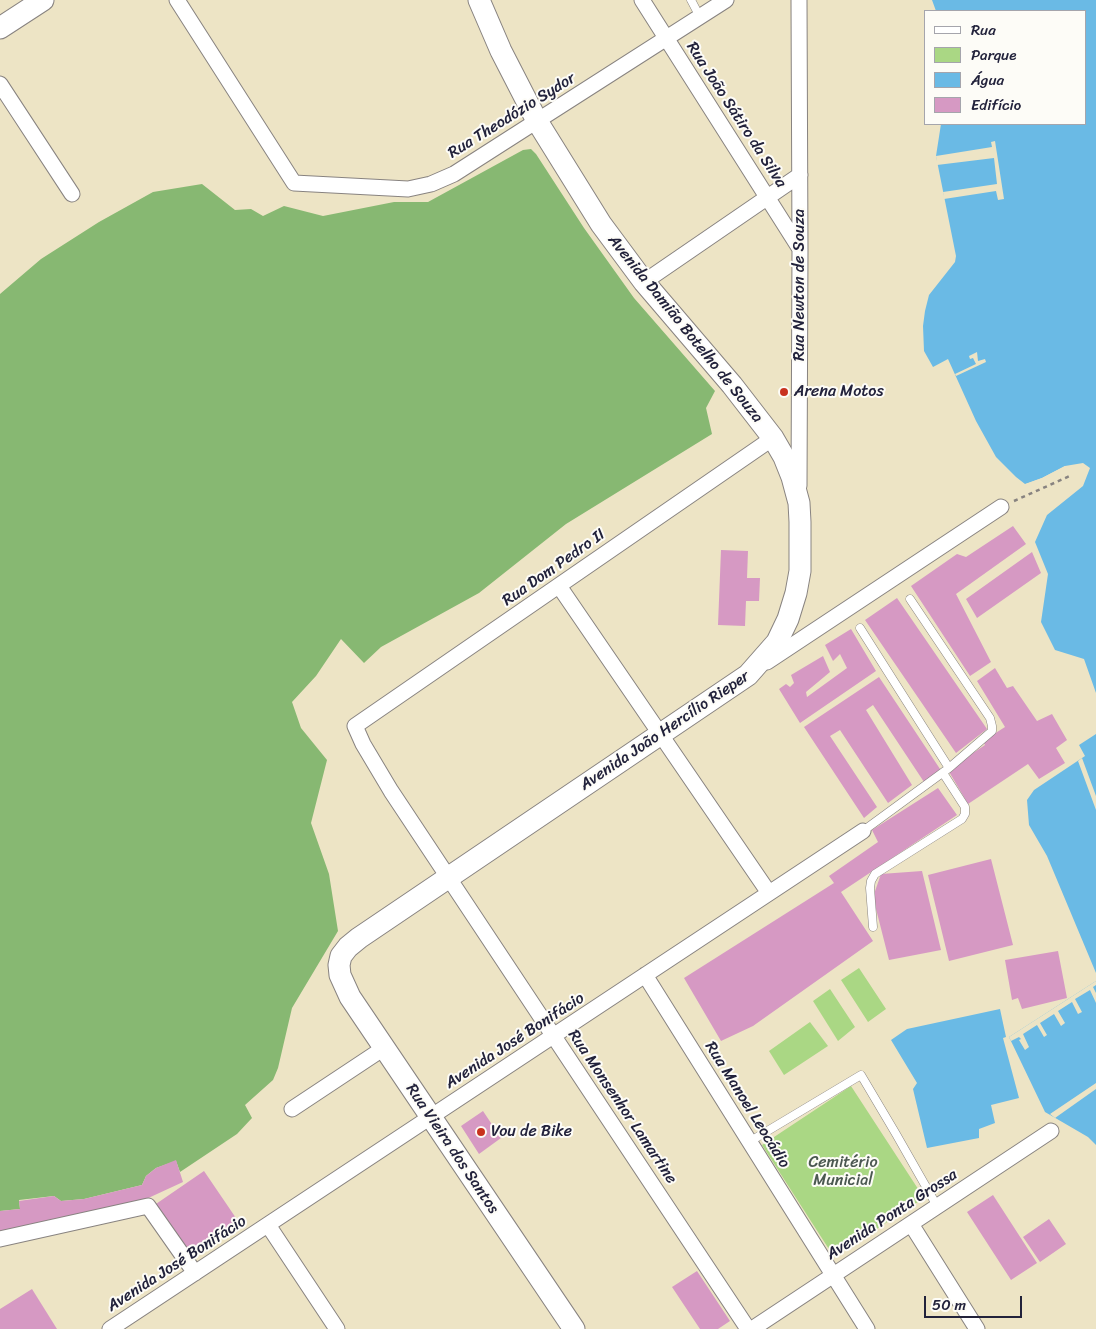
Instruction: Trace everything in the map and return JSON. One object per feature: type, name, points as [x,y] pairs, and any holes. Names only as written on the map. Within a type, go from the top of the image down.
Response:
[{"type":"main road","points":[[0,28],[43,0]]},
{"type":"main road","name":"Avenida Damião Botelho de Souza","points":[[479,0],[501,51],[537,121],[581,194],[644,282],[732,385],[773,438],[784,457],[799,503]]},
{"type":"main road","name":"Rua Newton de Souza","points":[[748,675],[777,642],[793,606],[800,558],[799,503]]},
{"type":"main road","name":"Avenida João Hercílio Rieper","points":[[339,965],[341,956],[359,938],[748,675]]},
{"type":"main road","name":"Rua Vieira dos Santos","points":[[339,965],[343,984],[384,1048],[574,1329]]},
{"type":"street","name":"Rua Theodózio Sydor","points":[[177,0],[294,183],[408,188],[431,184],[454,174],[726,0]]},
{"type":"street","name":"Rua João Sátiro da Silva","points":[[642,0],[800,249]]},
{"type":"street","name":"Rua Newton de Souza","points":[[799,0],[799,503]]},
{"type":"street","points":[[0,84],[72,194]]},
{"type":"street","points":[[644,282],[800,175]]},
{"type":"street","name":"Rua Dom Pedro II","points":[[355,726],[773,438]]},
{"type":"street","name":"Avenida João Hercílio Rieper","points":[[748,675],[1001,507]]},
{"type":"street","points":[[559,586],[769,893]]},
{"type":"street","name":"Rua Monsenhor Lamartine","points":[[355,726],[363,744],[391,791],[750,1329]]},
{"type":"street","name":"Avenida José Bonifácio","points":[[110,1329],[863,831]]},
{"type":"street","name":"Rua Manoel Leocádio","points":[[645,976],[867,1329]]},
{"type":"street","points":[[292,1109],[384,1048]]},
{"type":"street","name":"Avenida Ponta Grossa","points":[[750,1329],[1051,1131]]},
{"type":"street","points":[[0,1239],[148,1206],[195,1273]]},
{"type":"street","points":[[911,1224],[977,1329]]},
{"type":"street","points":[[268,1225],[338,1329]]},
{"type":"lane","points":[[691,0],[700,17]]},
{"type":"lane","points":[[863,831],[946,770],[992,731],[990,718],[910,599]]},
{"type":"lane","points":[[860,628],[946,770],[965,808],[965,814],[962,819],[875,874],[870,888],[873,927]]},
{"type":"lane","points":[[749,1142],[861,1075],[937,1206]]},
{"type":"path","points":[[1001,507],[1072,475]]},
{"type":"green space","points":[[531,149],[634,298],[715,391],[706,408],[712,434],[566,524],[479,593],[381,647],[364,663],[341,639],[316,676],[292,702],[301,728],[327,760],[311,823],[329,874],[338,931],[292,1008],[278,1068],[273,1080],[245,1105],[252,1118],[237,1134],[180,1172],[176,1161],[156,1168],[146,1176],[142,1185],[84,1199],[61,1201],[54,1196],[19,1200],[20,1209],[0,1211],[0,294],[41,259],[99,222],[153,192],[202,184],[235,210],[251,209],[263,216],[284,206],[323,216],[394,202],[428,202],[523,150]]},
{"type":"green space","points":[[859,968],[886,1009],[868,1022],[841,980]]},
{"type":"green space","points":[[830,989],[855,1027],[838,1041],[813,1001]]},
{"type":"green space","points":[[810,1022],[828,1046],[784,1075],[769,1051]]},
{"type":"green space","name":"Cemitério Municial","points":[[851,1086],[924,1198],[834,1257],[762,1145]]},
{"type":"water","points":[[932,0],[1096,0],[1096,693],[1084,659],[1055,650],[1041,622],[1048,574],[1035,542],[1047,515],[1083,486],[1090,468],[1083,463],[1065,466],[1042,478],[1025,484],[1016,477],[996,457],[976,421],[948,359],[933,367],[924,351],[923,326],[929,295],[955,262],[956,256],[936,156],[941,125],[1086,125],[1086,10],[936,10]]},
{"type":"water","points":[[1096,734],[1096,973],[1047,856],[1029,825],[1027,800],[1034,790],[1085,756],[1079,745]]},
{"type":"water","points":[[1096,981],[1096,1145],[1088,1137],[1045,1112],[1009,1037]]},
{"type":"water","points":[[1000,1009],[1006,1037],[1003,1038],[1019,1098],[991,1105],[995,1123],[979,1129],[979,1138],[927,1148],[913,1089],[917,1083],[891,1040],[907,1029]]},
{"type":"pier","points":[[995,141],[1004,199],[998,200],[996,191],[944,199],[943,192],[997,184],[994,158],[937,165],[936,156],[992,147],[991,142]]},
{"type":"pier","points":[[977,352],[978,361],[985,359],[986,362],[956,376],[955,374],[976,364],[973,358],[970,359],[969,356]]},
{"type":"pier","points":[[1065,466],[1068,468],[1043,480],[1026,486],[1023,485],[1042,478]]},
{"type":"pier","points":[[1082,758],[1096,796],[1096,810],[1078,761]]},
{"type":"pier","points":[[1096,981],[1096,985],[1093,987],[1096,993],[1096,1003],[1090,990],[1075,999],[1082,1012],[1078,1014],[1072,1002],[1058,1011],[1065,1023],[1061,1026],[1054,1014],[1040,1023],[1047,1035],[1044,1037],[1037,1025],[1023,1034],[1029,1047],[1025,1050],[1019,1037],[1011,1041],[1009,1037]]},
{"type":"pier","points":[[1096,1083],[1096,1089],[1055,1118],[1050,1114]]},
{"type":"building","points":[[1013,526],[1026,544],[956,594],[991,662],[970,676],[911,586],[957,554],[966,557]]},
{"type":"building","points":[[721,550],[748,551],[747,578],[760,578],[759,601],[746,601],[745,626],[718,625]]},
{"type":"building","points":[[1032,552],[1041,573],[977,618],[966,599]]},
{"type":"building","points":[[897,598],[987,729],[956,753],[865,620]]},
{"type":"building","points":[[851,629],[876,671],[800,723],[779,689],[786,684],[790,687],[794,683],[791,675],[823,656],[830,672],[806,692],[807,697],[847,668],[840,654],[833,661],[825,645]]},
{"type":"building","points":[[995,668],[1007,688],[1013,686],[1037,721],[1052,714],[1067,740],[1056,748],[1065,763],[1039,779],[1028,764],[968,804],[948,770],[985,745],[983,741],[1005,727],[977,681]]},
{"type":"building","points":[[879,677],[942,772],[926,785],[873,705],[866,710],[912,785],[888,803],[840,730],[830,736],[877,807],[864,818],[804,727]]},
{"type":"building","points":[[938,788],[957,815],[841,892],[873,941],[753,1026],[721,1041],[684,978],[834,883],[829,876],[878,842],[872,830]]},
{"type":"building","points":[[991,859],[1013,945],[949,961],[928,875]]},
{"type":"building","points":[[922,871],[941,950],[889,960],[873,897],[881,874]]},
{"type":"building","points":[[1058,951],[1067,998],[1022,1009],[1018,998],[1012,1000],[1005,960]]},
{"type":"building","name":"Vou de Bike","points":[[483,1111],[501,1138],[479,1154],[461,1126]]},
{"type":"building","points":[[176,1160],[183,1182],[144,1200],[0,1235],[0,1211],[20,1209],[19,1201],[54,1196],[61,1201],[84,1199],[142,1185],[146,1176],[156,1168]]},
{"type":"building","points":[[204,1171],[238,1221],[187,1257],[153,1206]]},
{"type":"building","points":[[993,1195],[1037,1263],[1011,1280],[967,1212]]},
{"type":"building","points":[[1049,1219],[1066,1244],[1040,1262],[1023,1237]]},
{"type":"building","points":[[697,1271],[730,1321],[718,1329],[700,1329],[672,1287]]},
{"type":"building","points":[[32,1289],[57,1329],[0,1329],[0,1309]]},
{"type":"place","name":"Arena Motos","points":[[784,392]]},
{"type":"place","name":"Vou de Bike","points":[[481,1132]]}]
